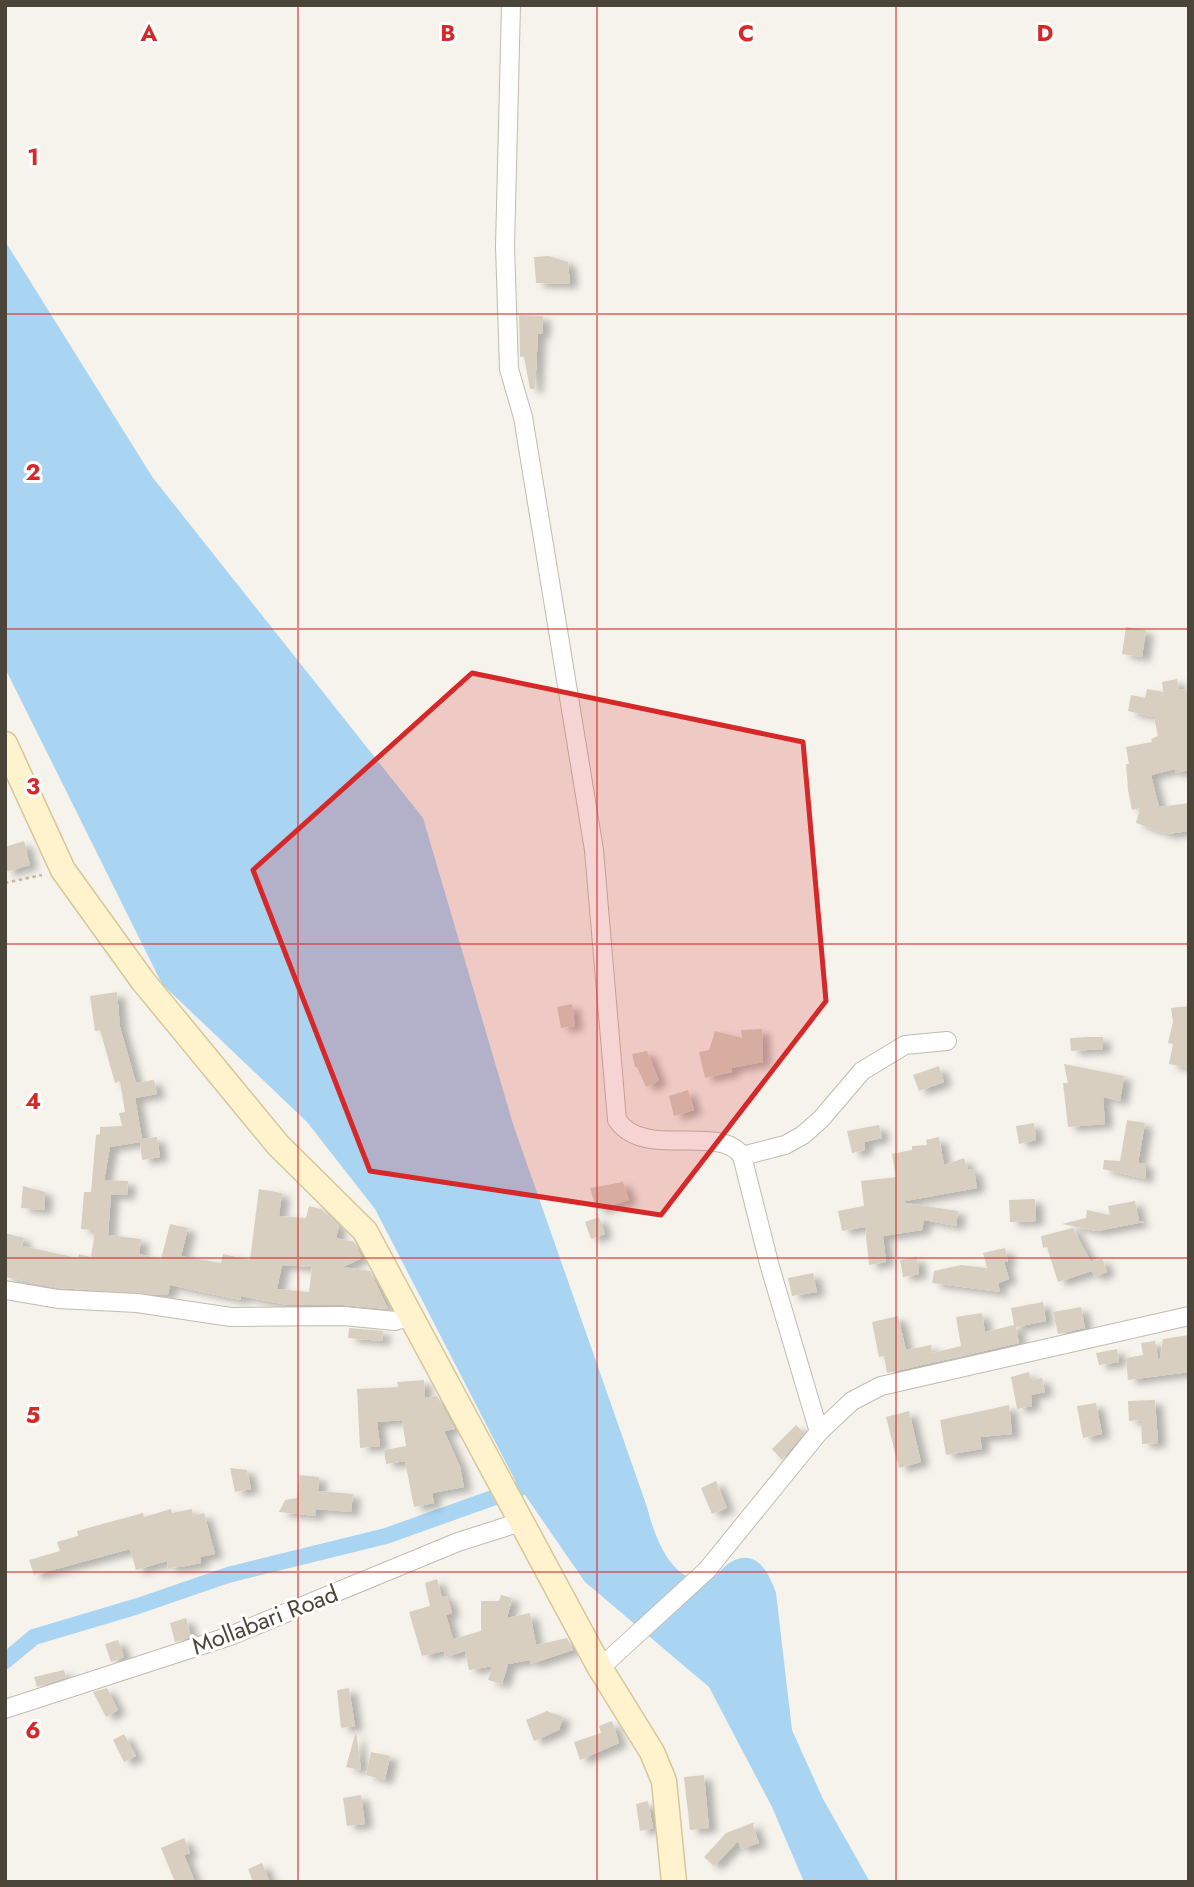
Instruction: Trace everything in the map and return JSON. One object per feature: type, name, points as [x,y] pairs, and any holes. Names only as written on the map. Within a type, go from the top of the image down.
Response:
[{"type":"street","points":[[511,5],[505,246],[509,369],[523,416],[594,850],[617,1120],[631,1134],[665,1140],[726,1143],[736,1147],[742,1156],[808,1401],[819,1432]]},
{"type":"street","points":[[5,744],[63,870],[143,981],[278,1145],[365,1231],[413,1315],[600,1668],[652,1752],[664,1781],[674,1882]]},
{"type":"street","points":[[742,1156],[785,1144],[803,1135],[821,1119],[862,1070],[905,1045],[947,1041]]},
{"type":"street","points":[[5,1290],[58,1299],[137,1303],[231,1317],[344,1317],[395,1321],[413,1315]]},
{"type":"street","points":[[600,1668],[707,1570],[819,1432],[852,1401],[881,1386],[1189,1316]]},
{"type":"street","name":"Mollabari Road","points":[[5,1709],[230,1636],[458,1542],[512,1503]]},
{"type":"path","points":[[5,883],[63,870]]},
{"type":"highlighted area","points":[[472,673],[803,742],[826,1001],[661,1215],[370,1171],[253,870]]},
{"type":"water","points":[[5,241],[153,478],[423,818],[513,1124],[654,1531],[666,1556],[675,1567],[696,1579],[712,1577],[740,1558],[754,1560],[770,1577],[776,1593],[792,1730],[823,1799],[870,1882],[804,1882],[772,1807],[709,1687],[585,1582],[516,1482],[375,1209],[307,1122],[162,984],[5,668]]},
{"type":"building","points":[[549,256],[568,262],[570,284],[536,283],[534,257]]},
{"type":"building","points":[[519,315],[543,316],[542,334],[538,334],[535,389],[530,389],[524,357],[520,357]]},
{"type":"building","points":[[1126,627],[1146,630],[1142,657],[1122,654]]},
{"type":"building","points":[[1177,679],[1179,689],[1189,690],[1189,770],[1175,773],[1175,769],[1151,775],[1159,807],[1189,803],[1189,831],[1167,834],[1136,823],[1140,808],[1132,810],[1126,747],[1152,742],[1151,739],[1158,736],[1154,717],[1128,711],[1131,695],[1145,698],[1147,689],[1163,692],[1162,682]]},
{"type":"building","points":[[24,841],[30,865],[5,872],[5,847]]},
{"type":"building","points":[[117,992],[120,1027],[136,1083],[154,1080],[157,1094],[135,1098],[142,1139],[157,1137],[160,1157],[142,1160],[140,1142],[110,1147],[104,1180],[128,1181],[127,1195],[111,1195],[108,1235],[141,1239],[139,1254],[161,1259],[170,1224],[188,1228],[181,1256],[221,1263],[223,1254],[250,1260],[259,1189],[282,1193],[279,1216],[306,1218],[309,1206],[321,1209],[339,1226],[336,1238],[354,1242],[362,1258],[343,1267],[370,1271],[388,1309],[344,1305],[287,1305],[241,1296],[240,1300],[170,1285],[168,1294],[161,1295],[59,1288],[5,1277],[5,1233],[24,1238],[22,1246],[78,1258],[79,1254],[91,1257],[95,1230],[81,1229],[84,1192],[91,1192],[96,1135],[100,1134],[100,1127],[122,1126],[119,1113],[125,1112],[120,1081],[115,1083],[100,1030],[95,1031],[90,996]],"holes":[[[282,1265],[312,1267],[309,1292],[277,1289]]]},
{"type":"building","points":[[572,1004],[575,1026],[561,1028],[557,1007]]},
{"type":"building","points":[[1189,1006],[1189,1068],[1169,1064],[1173,1044],[1168,1043],[1173,1022],[1171,1008]]},
{"type":"building","points":[[762,1029],[763,1062],[731,1068],[732,1072],[705,1078],[699,1052],[709,1050],[715,1031],[742,1038],[741,1030]]},
{"type":"building","points":[[1103,1037],[1103,1049],[1071,1051],[1070,1038]]},
{"type":"building","points":[[647,1051],[659,1081],[646,1087],[635,1067],[632,1054]]},
{"type":"building","points":[[1064,1064],[1124,1076],[1120,1101],[1103,1097],[1105,1124],[1068,1127],[1063,1083],[1068,1083]]},
{"type":"building","points":[[939,1066],[944,1082],[919,1091],[913,1075]]},
{"type":"building","points":[[688,1090],[694,1110],[674,1116],[669,1096]]},
{"type":"building","points":[[1127,1120],[1145,1123],[1138,1163],[1146,1164],[1145,1179],[1103,1169],[1104,1160],[1120,1161]]},
{"type":"building","points":[[1034,1123],[1036,1140],[1019,1144],[1016,1126]]},
{"type":"building","points":[[879,1125],[882,1138],[864,1142],[865,1150],[852,1153],[847,1131]]},
{"type":"building","points":[[939,1137],[944,1165],[964,1158],[968,1170],[974,1169],[977,1188],[900,1202],[958,1211],[956,1226],[924,1220],[922,1230],[883,1236],[886,1262],[869,1265],[865,1227],[842,1231],[838,1211],[864,1206],[861,1181],[896,1177],[892,1154],[912,1150],[912,1146],[927,1145],[926,1140]]},
{"type":"building","points":[[623,1182],[629,1200],[597,1210],[590,1188]]},
{"type":"building","points":[[23,1186],[45,1192],[44,1210],[21,1208]]},
{"type":"building","points":[[1035,1199],[1036,1221],[1010,1222],[1009,1200]]},
{"type":"building","points":[[1135,1201],[1139,1221],[1144,1222],[1097,1231],[1062,1224],[1086,1218],[1087,1210],[1110,1215],[1108,1206]]},
{"type":"building","points":[[599,1217],[605,1234],[591,1239],[585,1222]]},
{"type":"building","points":[[1073,1228],[1091,1262],[1102,1258],[1107,1272],[1094,1277],[1092,1271],[1058,1282],[1047,1247],[1043,1248],[1041,1236]]},
{"type":"building","points":[[1005,1248],[1008,1261],[1004,1262],[1009,1279],[998,1283],[1000,1292],[932,1283],[934,1271],[961,1265],[987,1268],[983,1253]]},
{"type":"building","points":[[917,1257],[919,1274],[903,1277],[900,1260]]},
{"type":"building","points":[[813,1273],[817,1292],[792,1296],[788,1278]]},
{"type":"building","points":[[1043,1302],[1046,1321],[1016,1327],[1019,1343],[887,1373],[884,1356],[879,1357],[872,1322],[898,1316],[906,1350],[931,1345],[932,1353],[961,1346],[956,1317],[982,1313],[985,1332],[1014,1325],[1011,1308]]},
{"type":"building","points":[[1081,1307],[1085,1328],[1058,1334],[1053,1312]]},
{"type":"building","points":[[349,1328],[383,1331],[382,1341],[348,1338]]},
{"type":"building","points":[[1189,1335],[1189,1372],[1128,1380],[1126,1358],[1143,1355],[1141,1343],[1155,1341],[1159,1364],[1163,1339]]},
{"type":"building","points":[[1117,1349],[1119,1362],[1099,1365],[1096,1353]]},
{"type":"building","points":[[1029,1372],[1031,1380],[1042,1378],[1045,1392],[1031,1395],[1032,1406],[1017,1409],[1011,1377]]},
{"type":"building","points":[[424,1380],[425,1398],[437,1396],[455,1429],[444,1431],[460,1467],[464,1487],[432,1493],[434,1503],[414,1507],[405,1461],[386,1464],[384,1450],[406,1446],[402,1420],[377,1422],[380,1446],[360,1448],[357,1389],[398,1387],[397,1382]]},
{"type":"building","points":[[1155,1400],[1158,1443],[1142,1444],[1141,1420],[1129,1421],[1128,1401]]},
{"type":"building","points":[[1096,1403],[1102,1434],[1083,1438],[1077,1406]]},
{"type":"building","points":[[1009,1405],[1012,1434],[980,1437],[982,1449],[946,1455],[940,1420]]},
{"type":"building","points":[[909,1411],[921,1462],[899,1468],[886,1417]]},
{"type":"building","points":[[796,1425],[804,1433],[782,1460],[772,1449]]},
{"type":"building","points":[[230,1468],[247,1470],[251,1489],[235,1492]]},
{"type":"building","points":[[299,1475],[319,1477],[318,1491],[353,1494],[351,1512],[316,1509],[316,1516],[279,1512],[285,1500],[297,1498]]},
{"type":"building","points":[[716,1481],[727,1508],[712,1514],[701,1488]]},
{"type":"building","points":[[171,1509],[172,1513],[192,1509],[193,1516],[204,1513],[215,1554],[200,1557],[201,1563],[168,1568],[167,1561],[136,1570],[130,1549],[34,1575],[29,1560],[60,1551],[57,1542],[78,1536],[77,1531],[143,1513],[144,1517]]},
{"type":"building","points":[[437,1579],[442,1597],[447,1596],[452,1613],[446,1615],[453,1639],[481,1631],[481,1601],[499,1601],[501,1595],[512,1598],[507,1618],[530,1613],[536,1645],[567,1638],[573,1650],[531,1664],[530,1660],[508,1664],[502,1684],[488,1680],[492,1666],[469,1670],[465,1651],[445,1657],[444,1651],[422,1656],[409,1612],[430,1606],[425,1583]]},
{"type":"building","points":[[186,1618],[191,1637],[175,1642],[170,1623]]},
{"type":"building","points":[[118,1640],[124,1657],[111,1662],[105,1644]]},
{"type":"building","points":[[64,1670],[66,1677],[37,1687],[34,1677]]},
{"type":"building","points":[[107,1688],[118,1710],[106,1717],[93,1692]]},
{"type":"building","points":[[349,1688],[355,1726],[341,1728],[337,1690]]},
{"type":"building","points":[[547,1711],[563,1717],[559,1730],[534,1741],[526,1720]]},
{"type":"building","points":[[612,1721],[619,1743],[580,1760],[574,1742],[601,1733],[599,1726]]},
{"type":"building","points":[[356,1731],[361,1770],[346,1767]]},
{"type":"building","points":[[124,1734],[136,1756],[124,1762],[113,1740]]},
{"type":"building","points":[[371,1752],[390,1756],[385,1780],[366,1775]]},
{"type":"building","points":[[704,1775],[709,1828],[690,1830],[684,1777]]},
{"type":"building","points":[[361,1795],[365,1824],[347,1826],[343,1798]]},
{"type":"building","points":[[648,1801],[653,1828],[640,1831],[636,1804]]},
{"type":"building","points":[[755,1822],[753,1825],[759,1843],[741,1849],[738,1841],[714,1866],[704,1857],[726,1833]]},
{"type":"building","points":[[184,1838],[190,1853],[184,1855],[195,1882],[175,1882],[161,1848]]},
{"type":"building","points":[[262,1863],[270,1882],[253,1882],[248,1869]]},
{"type":"waterway","points":[[5,1661],[34,1637],[138,1606],[228,1575],[386,1536],[540,1481]]}]
